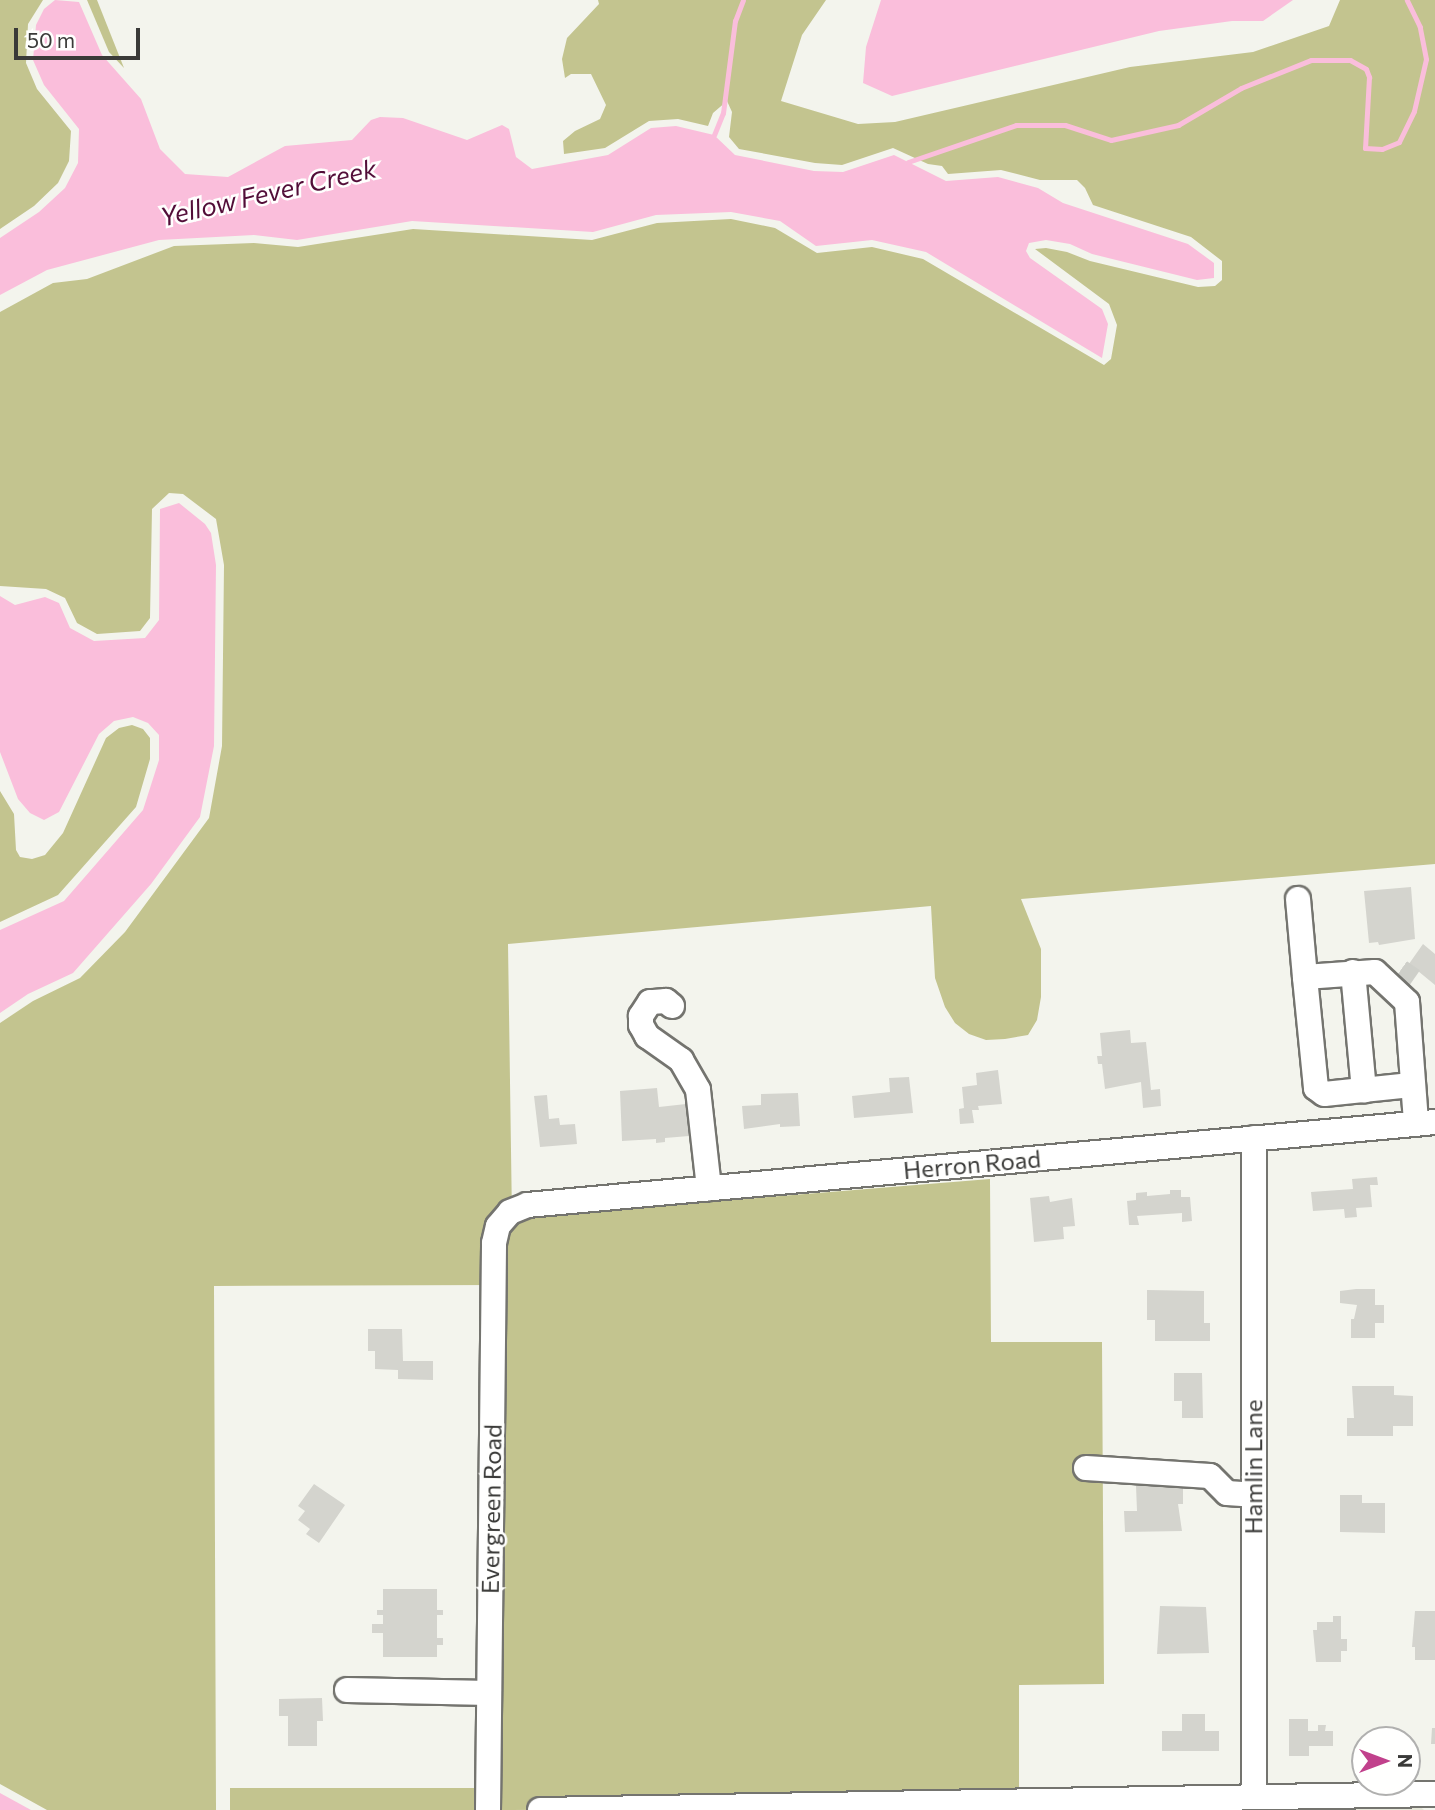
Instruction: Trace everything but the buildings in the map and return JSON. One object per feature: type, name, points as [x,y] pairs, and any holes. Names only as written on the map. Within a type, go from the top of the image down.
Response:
[{"type":"street","points":[[1298,899],[1316,1088],[1324,1094],[1412,1085]]},
{"type":"street","points":[[1305,977],[1364,972],[1407,984],[1412,1085],[1426,1122]]},
{"type":"street","points":[[1364,972],[1364,1090]]},
{"type":"street","points":[[672,1006],[666,1001],[650,1002],[641,1016],[641,1025],[648,1036],[681,1060],[698,1090],[709,1188]]},
{"type":"street","name":"Herron Road","points":[[510,1212],[527,1205],[1426,1122]]},
{"type":"street","name":"Hamlin Lane","points":[[1254,1138],[1253,1495],[1262,1800]]},
{"type":"street","name":"Evergreen Road","points":[[488,1810],[494,1243],[498,1226],[510,1212]]},
{"type":"street","points":[[1086,1468],[1210,1476],[1227,1493],[1253,1495]]},
{"type":"street","points":[[347,1690],[489,1693]]},
{"type":"street","points":[[540,1810],[1262,1800],[1375,1802],[1426,1799]]},
{"type":"shaded area","points":[[1416,1803],[1424,1810],[887,1810]]},
{"type":"green space","points":[[0,0],[43,0],[28,24],[26,63],[37,89],[71,131],[69,161],[58,183],[34,206],[0,229]]},
{"type":"green space","points":[[87,0],[97,0],[124,68],[109,52]]},
{"type":"green space","points":[[598,0],[826,0],[802,35],[781,101],[858,124],[895,122],[1130,67],[1253,52],[1329,26],[1340,0],[1435,0],[1435,864],[1021,899],[1041,949],[1041,997],[1037,1020],[1028,1035],[1005,1039],[986,1040],[969,1034],[955,1023],[945,1007],[935,978],[931,906],[508,944],[512,1218],[990,1179],[991,1342],[1102,1342],[1104,1684],[1019,1685],[1019,1808],[493,1810],[498,1285],[214,1286],[216,1810],[47,1810],[0,1784],[0,1023],[33,1001],[80,978],[125,932],[209,818],[222,746],[224,565],[216,519],[183,494],[169,493],[152,509],[150,618],[140,631],[97,634],[77,623],[65,598],[46,589],[0,586],[0,312],[53,283],[87,279],[174,246],[254,243],[298,247],[413,229],[592,240],[657,223],[731,219],[775,228],[817,253],[872,247],[923,259],[1104,365],[1111,359],[1117,325],[1109,304],[1035,249],[1067,252],[1090,261],[1198,287],[1215,286],[1222,280],[1222,261],[1191,237],[1093,205],[1085,188],[1077,180],[1040,180],[1001,170],[948,174],[942,166],[928,164],[893,148],[842,165],[815,163],[739,149],[729,137],[732,112],[727,101],[713,113],[708,126],[678,119],[649,121],[605,148],[564,154],[563,141],[575,131],[600,119],[606,105],[591,74],[571,74],[565,78],[562,59],[567,38],[599,4]]},
{"type":"green space","points":[[132,725],[143,729],[150,738],[150,759],[136,807],[58,895],[0,922],[0,791],[14,814],[16,850],[20,857],[32,859],[45,855],[63,833],[106,738],[119,728]]},
{"type":"green space","points":[[230,1788],[481,1788],[481,1810],[230,1810]]},
{"type":"water","points":[[55,0],[79,2],[102,55],[141,99],[160,149],[185,174],[228,177],[285,146],[352,140],[371,120],[380,117],[403,118],[467,140],[502,125],[509,129],[516,157],[532,169],[608,155],[651,128],[676,126],[714,135],[735,155],[814,171],[843,172],[894,155],[946,181],[998,177],[1038,188],[1063,203],[1188,244],[1214,263],[1214,278],[1197,280],[1092,254],[1070,244],[1046,240],[1029,243],[1026,251],[1030,258],[1102,309],[1108,324],[1102,358],[926,252],[872,240],[816,246],[780,221],[731,212],[656,215],[593,232],[412,221],[297,240],[254,235],[159,240],[47,270],[0,295],[0,238],[39,212],[65,188],[78,163],[79,129],[44,85],[33,60],[36,25],[44,9]]},
{"type":"water","points":[[881,0],[1293,0],[1263,21],[1232,21],[1159,31],[892,96],[863,83],[866,47]]},
{"type":"water","points":[[179,503],[205,524],[211,533],[216,565],[214,746],[200,817],[151,884],[73,973],[28,994],[0,1013],[0,930],[64,901],[143,810],[159,760],[159,735],[148,723],[133,717],[114,721],[99,734],[59,812],[44,820],[30,813],[18,799],[0,752],[0,596],[15,605],[45,597],[59,603],[70,628],[94,641],[145,638],[159,620],[160,509]]},
{"type":"water","points":[[0,1793],[31,1810],[0,1810]]},
{"type":"waterway","points":[[714,135],[723,113],[735,21],[743,0]]},
{"type":"waterway","name":"Yellow Fever Creek","points":[[908,162],[1016,125],[1065,125],[1111,140],[1178,125],[1241,88],[1311,60],[1350,60],[1366,69],[1369,77],[1365,148],[1382,149],[1399,142],[1414,111],[1426,59],[1420,27],[1407,0]]},
{"type":"tunnel","points":[[1400,971],[1413,980]]}]
